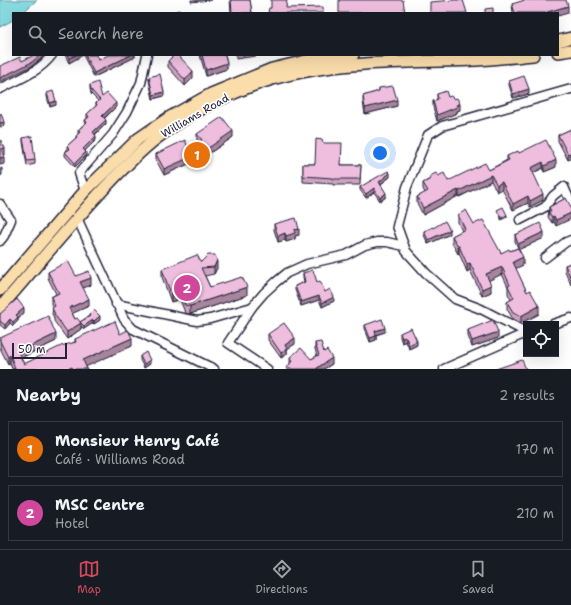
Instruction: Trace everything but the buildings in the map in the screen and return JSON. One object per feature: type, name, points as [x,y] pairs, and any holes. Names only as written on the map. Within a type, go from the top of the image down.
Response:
[{"type":"main road","points":[[559,41],[571,38]]},
{"type":"main road","points":[[559,52],[571,50]]},
{"type":"main road","name":"Williams Road","points":[[0,290],[85,191],[138,139],[170,117],[211,94],[244,80],[285,66],[314,59],[343,56]]},
{"type":"main road","name":"Williams Road","points":[[0,308],[77,218],[114,178],[146,147],[174,126],[212,104],[248,88],[302,72],[352,65],[478,60],[522,56]]},
{"type":"street","points":[[0,89],[37,70],[43,66],[51,56]]},
{"type":"street","points":[[85,191],[79,173],[113,134],[127,112],[141,83],[147,56]]},
{"type":"street","points":[[523,331],[481,309],[455,299],[426,273],[406,251],[397,226],[407,187],[428,135],[442,126],[571,89]]},
{"type":"street","points":[[520,220],[545,207],[553,196],[564,187],[571,202]]},
{"type":"street","points":[[0,204],[11,220],[4,236],[0,241]]},
{"type":"street","points":[[77,218],[124,320],[133,329],[204,367],[214,369]]},
{"type":"street","points":[[545,258],[566,242],[571,240]]},
{"type":"street","points":[[267,369],[228,343],[252,307],[276,282],[287,274],[307,264],[346,255],[365,245],[377,242],[387,242],[404,246]]},
{"type":"street","points":[[116,304],[197,321],[210,319],[252,307]]},
{"type":"street","points":[[559,322],[571,318]]},
{"type":"street","points":[[444,369],[523,334]]},
{"type":"water","points":[[0,0],[37,0],[23,12],[12,12],[12,21],[0,27]]},
{"type":"place","name":"Monsieur Henry Café","points":[[197,155]]},
{"type":"place","name":"MSC Centre","points":[[187,288]]}]
